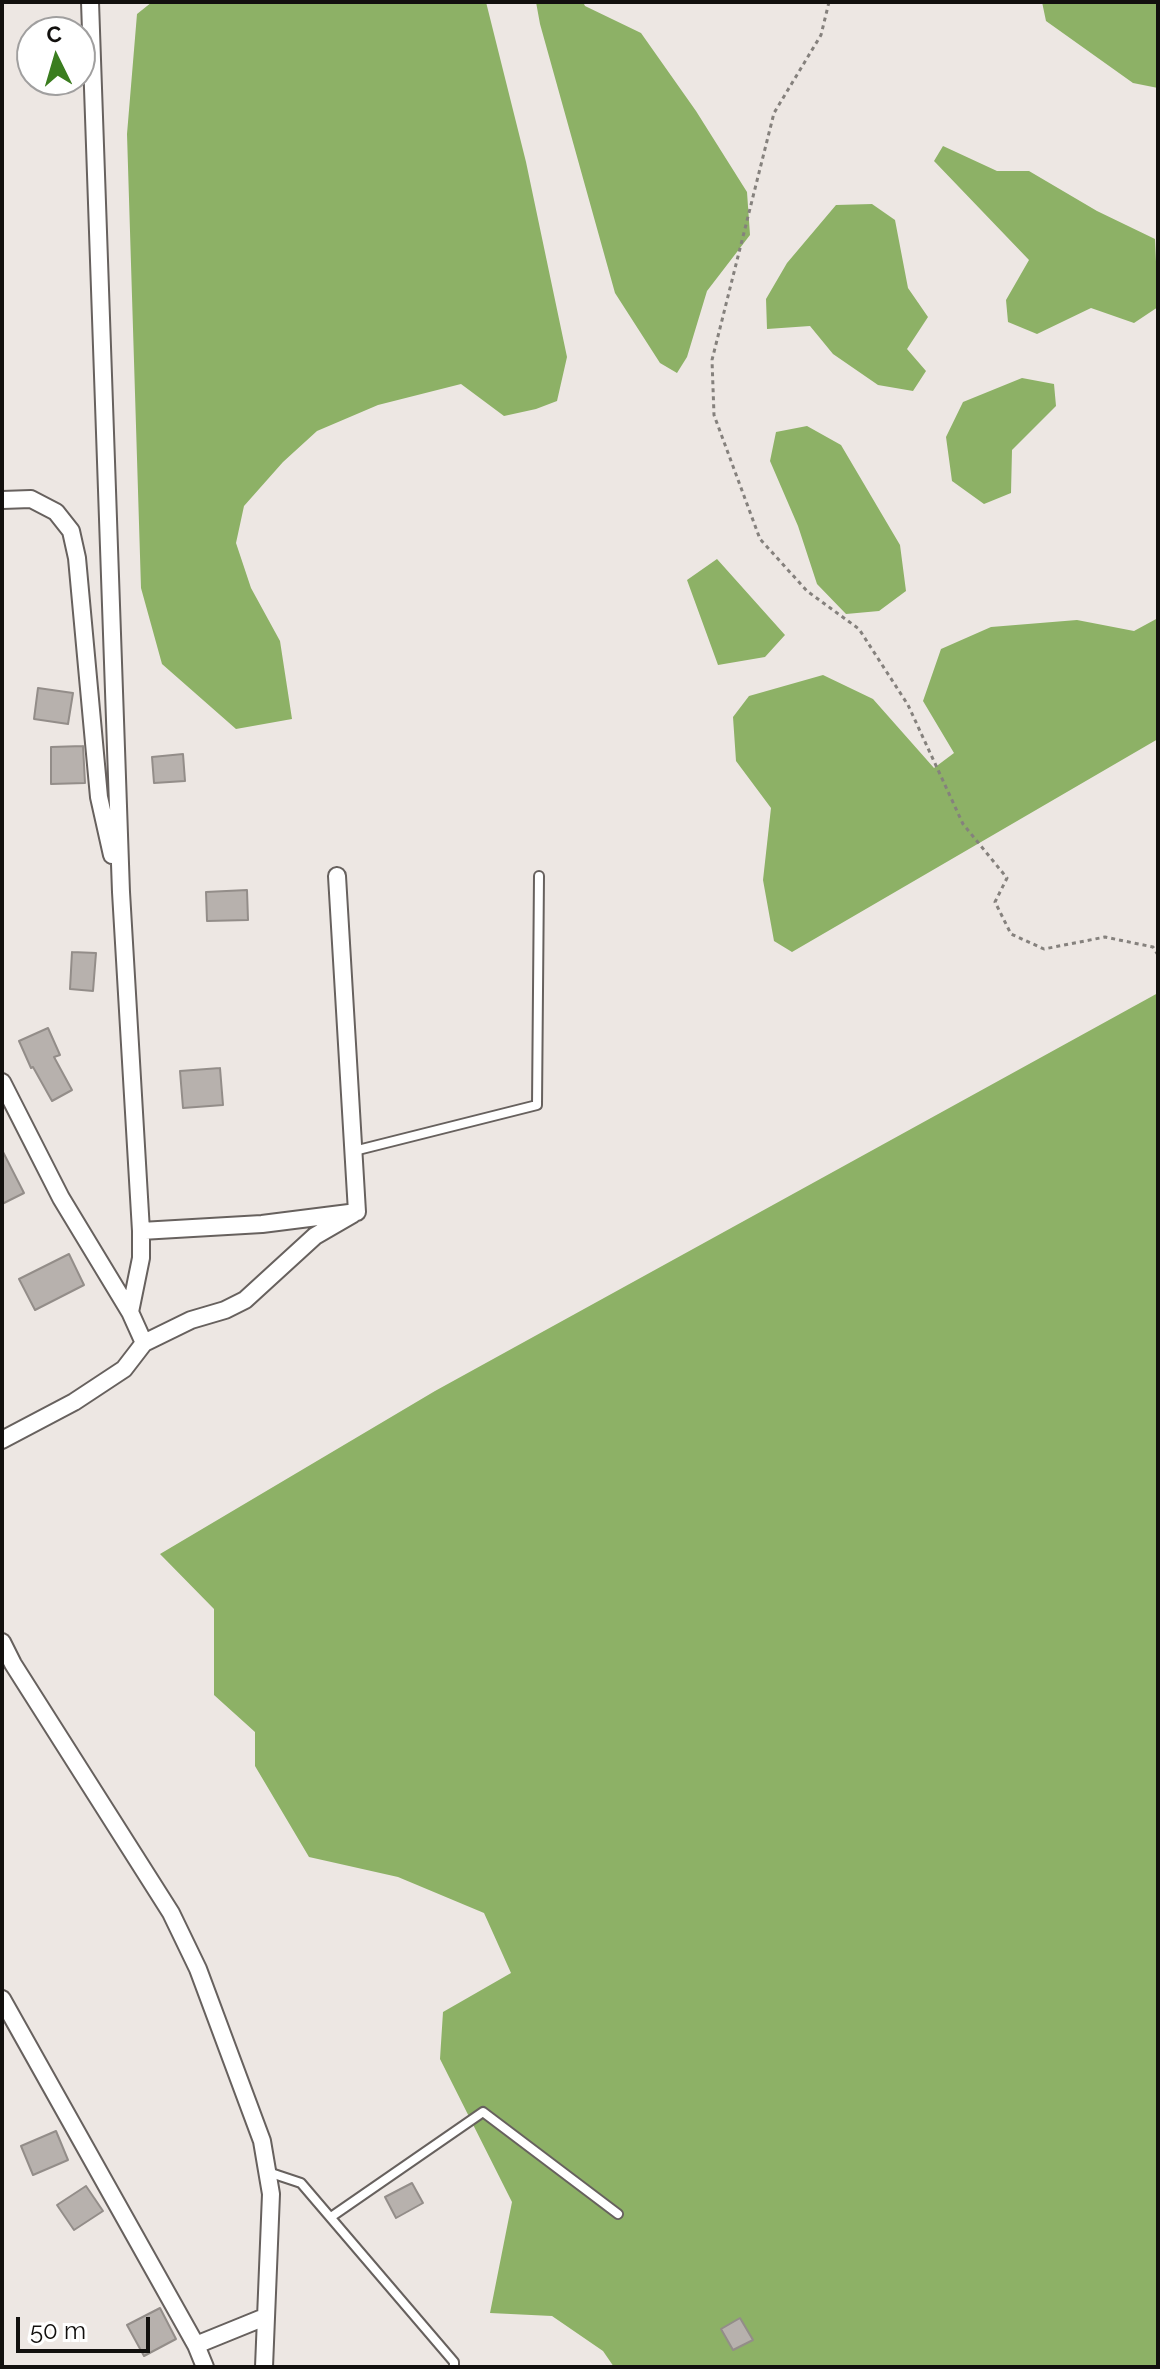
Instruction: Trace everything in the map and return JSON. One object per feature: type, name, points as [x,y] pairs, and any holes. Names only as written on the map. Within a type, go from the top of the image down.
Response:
[{"type":"street","points":[[90,2],[121,892],[141,1231],[141,1258],[130,1312]]},
{"type":"street","points":[[2,500],[31,499],[56,512],[71,531],[77,558],[99,797],[121,892]]},
{"type":"street","points":[[337,876],[357,1212]]},
{"type":"street","points":[[2,1082],[61,1198],[130,1312],[144,1343]]},
{"type":"street","points":[[141,1231],[262,1224],[357,1212]]},
{"type":"street","points":[[2,1440],[74,1402],[124,1369],[144,1343],[191,1320],[225,1310],[245,1300],[315,1236],[357,1212]]},
{"type":"street","points":[[2,1642],[8,1668],[171,1913],[198,1969],[262,2141],[271,2194],[264,2367]]},
{"type":"street","points":[[2,1999],[196,2345],[205,2367]]},
{"type":"street","points":[[196,2345],[265,2317]]},
{"type":"lane","points":[[353,1151],[537,1105],[539,876]]},
{"type":"lane","points":[[331,2217],[483,2112],[618,2214]]},
{"type":"lane","points":[[268,2171],[301,2183],[454,2362],[454,2367]]},
{"type":"path","points":[[829,2],[821,35],[774,113],[712,360],[714,415],[760,539],[807,591],[859,629],[908,705],[963,824],[1007,878],[995,902],[1011,934],[1044,949],[1105,937],[1153,947],[1158,955]]},
{"type":"green space","points":[[152,2],[486,2],[526,162],[567,357],[557,401],[536,409],[504,416],[461,384],[378,405],[317,431],[283,462],[244,506],[236,543],[251,588],[280,641],[292,719],[236,729],[162,664],[141,588],[127,134],[137,14]]},
{"type":"green space","points":[[536,2],[583,2],[585,6],[641,33],[696,111],[747,192],[750,235],[707,291],[687,357],[677,373],[660,363],[615,293]]},
{"type":"green space","points":[[1042,2],[1158,2],[1158,88],[1133,83],[1046,21]]},
{"type":"green space","points":[[943,146],[997,171],[1029,171],[1097,211],[1155,239],[1158,307],[1134,323],[1091,308],[1037,334],[1008,322],[1006,300],[1029,260],[934,161]]},
{"type":"green space","points":[[872,204],[895,220],[908,288],[928,317],[907,349],[926,371],[913,391],[878,385],[833,354],[810,326],[767,329],[766,299],[787,263],[836,205]]},
{"type":"green space","points":[[1022,378],[1054,384],[1056,406],[1012,450],[1011,493],[984,504],[952,481],[946,437],[963,402]]},
{"type":"green space","points":[[807,426],[841,445],[900,545],[906,591],[879,611],[846,614],[817,584],[798,526],[770,461],[776,432]]},
{"type":"green space","points":[[717,559],[785,635],[765,657],[718,665],[687,580]]},
{"type":"green space","points":[[1158,618],[1158,739],[792,952],[774,941],[763,880],[771,808],[736,761],[733,717],[749,696],[823,675],[873,699],[934,768],[954,753],[923,701],[941,649],[991,627],[1077,620],[1134,631]]},
{"type":"green space","points":[[1158,993],[1158,2367],[614,2367],[603,2351],[552,2316],[490,2313],[512,2202],[440,2059],[443,2012],[511,1973],[484,1913],[398,1877],[309,1857],[255,1766],[255,1732],[214,1695],[214,1609],[160,1554],[435,1391]]},
{"type":"building","points":[[38,688],[73,693],[68,724],[34,719]]},
{"type":"building","points":[[83,746],[85,783],[51,784],[51,747]]},
{"type":"building","points":[[183,754],[185,781],[154,783],[152,757]]},
{"type":"building","points":[[247,890],[248,920],[207,921],[206,892]]},
{"type":"building","points":[[72,952],[96,953],[93,991],[70,989]]},
{"type":"building","points":[[48,1028],[60,1055],[54,1057],[72,1090],[52,1101],[31,1068],[19,1041]]},
{"type":"building","points":[[220,1068],[223,1105],[183,1108],[180,1071]]},
{"type":"building","points":[[2,1150],[24,1193],[2,1204]]},
{"type":"building","points":[[69,1254],[84,1285],[35,1310],[19,1279]]},
{"type":"building","points":[[56,2131],[68,2160],[33,2175],[21,2146]]},
{"type":"building","points":[[412,2183],[423,2203],[396,2218],[385,2197]]},
{"type":"building","points":[[86,2186],[103,2211],[74,2230],[57,2205]]},
{"type":"building","points":[[160,2308],[176,2339],[144,2356],[127,2325]]},
{"type":"building","points":[[740,2318],[753,2340],[733,2350],[721,2329]]}]
